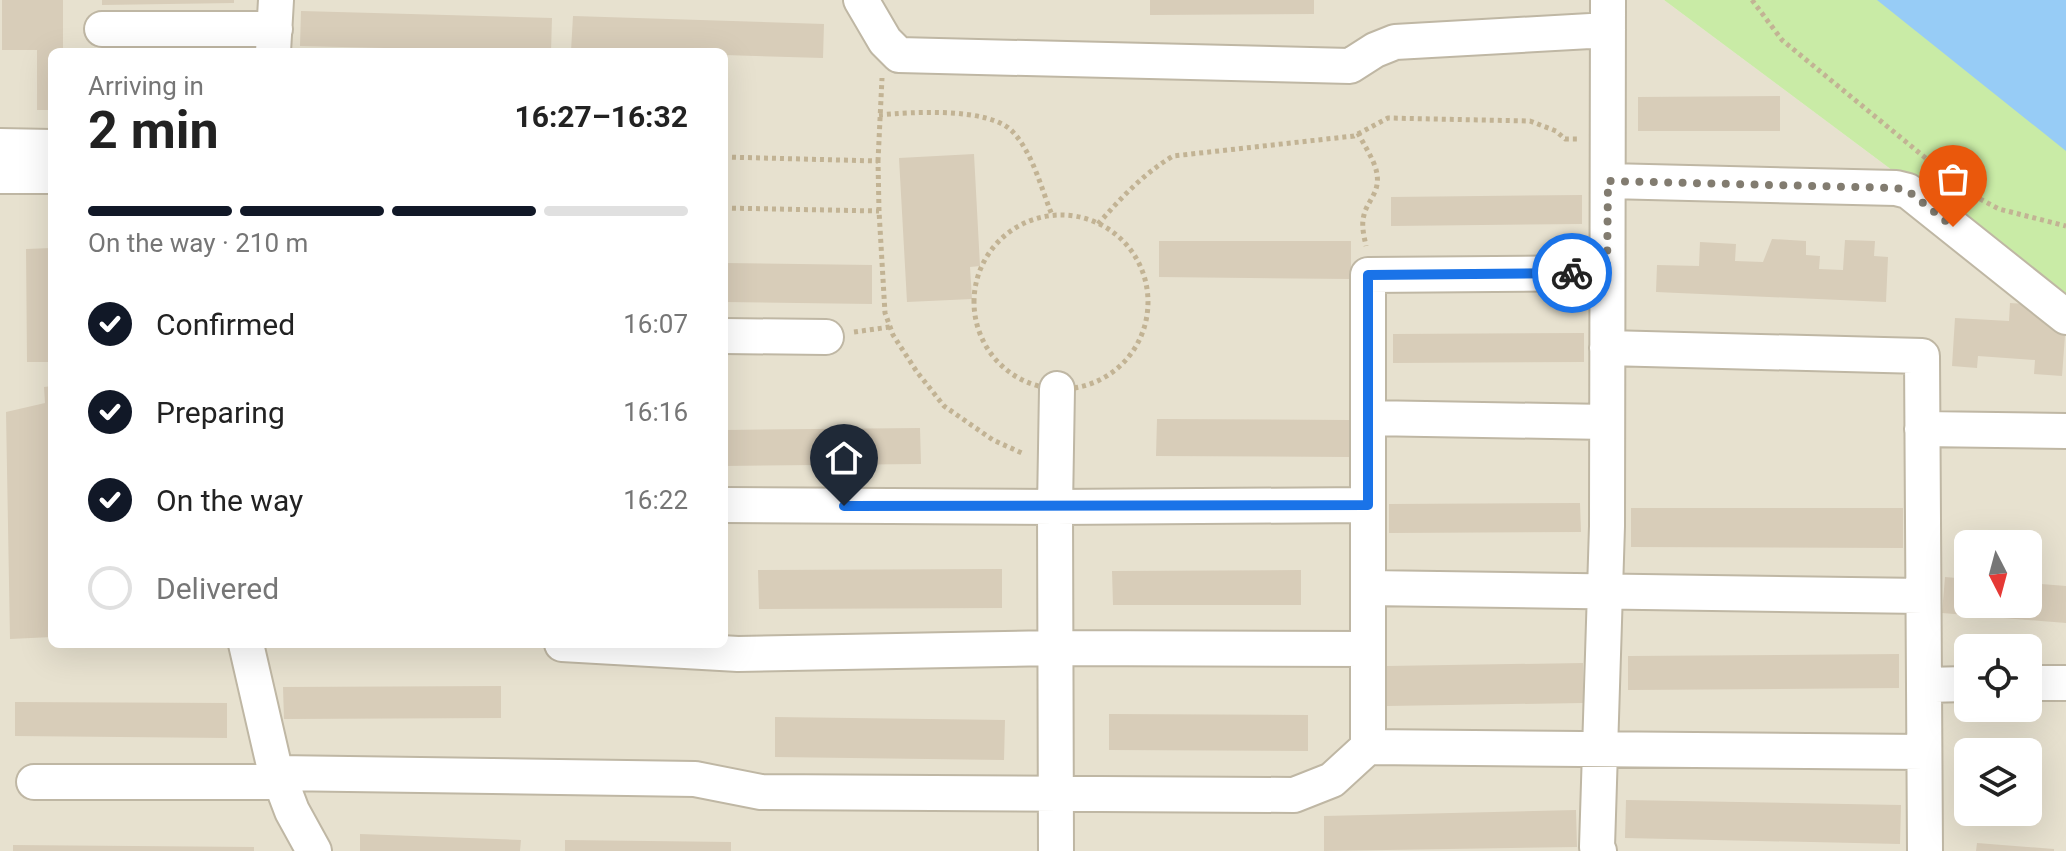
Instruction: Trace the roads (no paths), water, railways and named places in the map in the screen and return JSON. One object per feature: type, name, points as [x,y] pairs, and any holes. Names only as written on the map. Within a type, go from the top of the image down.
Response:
[{"type":"lane","points":[[861,0],[885,41],[899,55],[1350,66],[1395,42],[1608,15],[1607,422],[1599,851]]},
{"type":"lane","points":[[102,29],[275,27]]},
{"type":"lane","points":[[0,146],[48,147]]},
{"type":"lane","points":[[0,176],[48,176]]},
{"type":"lane","points":[[1608,181],[1896,188],[1908,191],[2066,317]]},
{"type":"lane","points":[[1368,747],[1368,275],[1607,273]]},
{"type":"lane","points":[[728,336],[826,337]]},
{"type":"lane","points":[[1607,348],[1922,356],[1925,851]]},
{"type":"lane","points":[[1056,851],[1057,389]]},
{"type":"lane","points":[[1368,418],[1607,422]]},
{"type":"lane","points":[[1922,429],[2066,431]]},
{"type":"lane","points":[[728,505],[1368,505]]},
{"type":"lane","points":[[1368,588],[1923,596]]},
{"type":"lane","points":[[247,648],[273,761],[292,811],[314,851]]},
{"type":"lane","points":[[632,648],[738,654],[1055,648],[1368,649]]},
{"type":"lane","points":[[2042,683],[2066,683]]},
{"type":"lane","points":[[1924,685],[1954,684]]},
{"type":"lane","points":[[34,782],[279,778],[695,779],[761,792],[1294,795],[1332,780],[1368,747],[1924,752]]},
{"type":"water","points":[[1877,0],[2066,0],[2066,151]]}]
